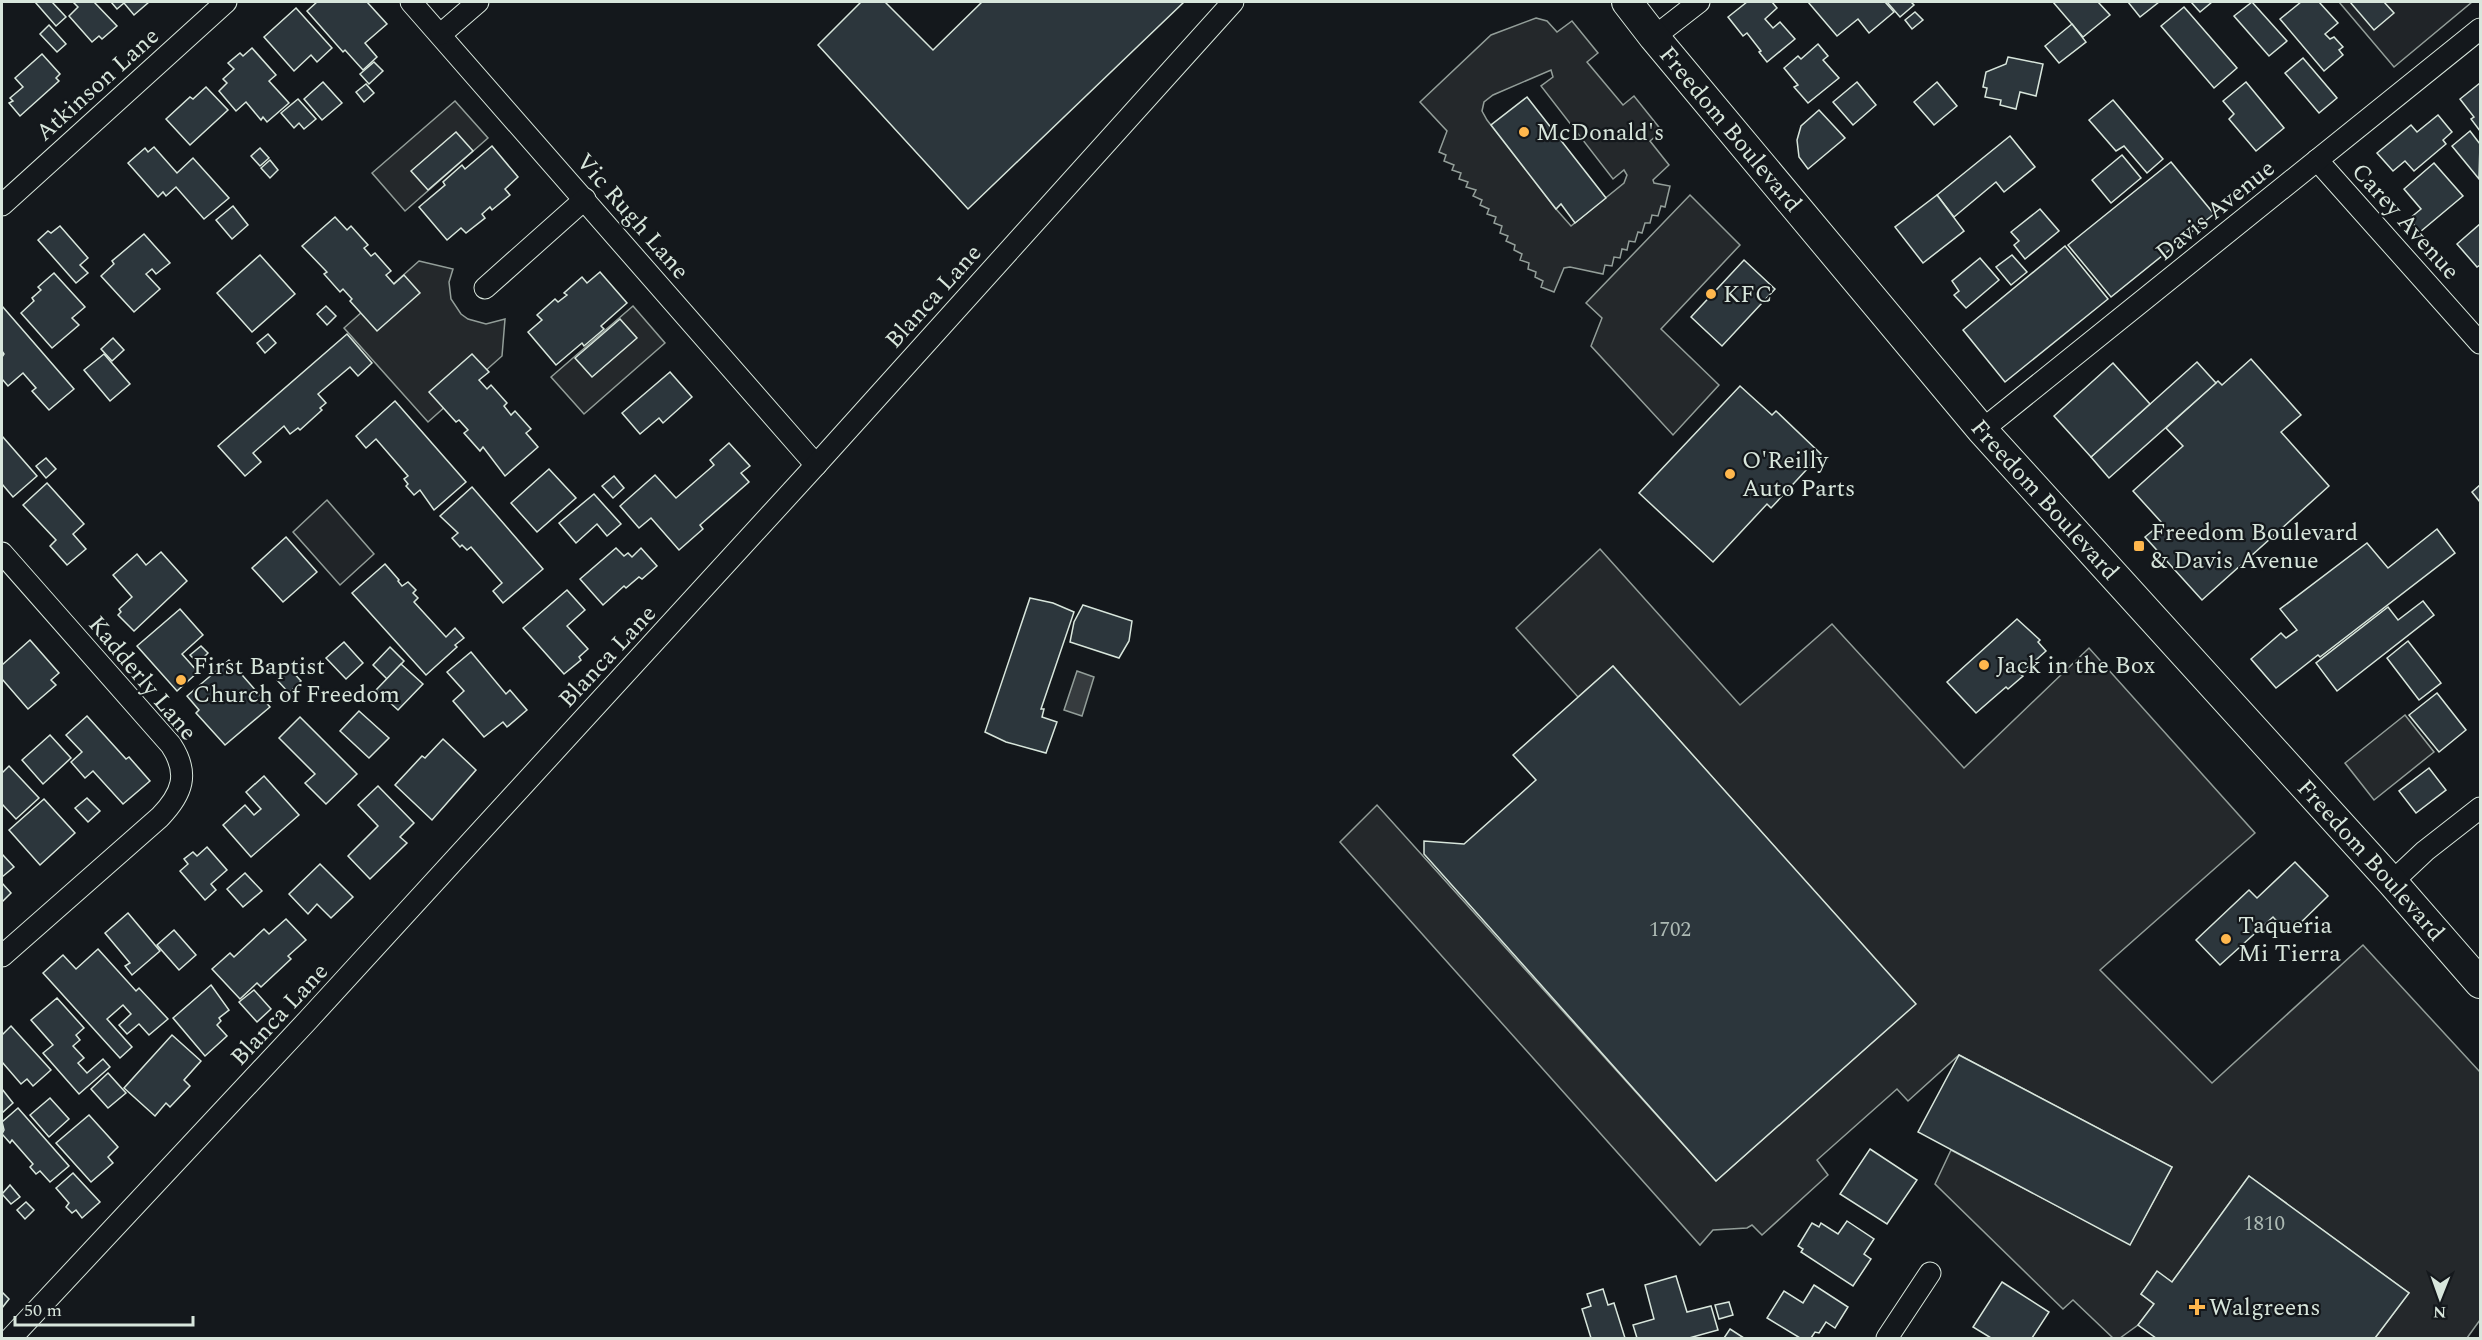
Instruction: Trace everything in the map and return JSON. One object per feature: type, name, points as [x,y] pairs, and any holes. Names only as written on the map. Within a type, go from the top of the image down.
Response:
[{"type":"main road","name":"Freedom Boulevard","points":[[1627,2],[1982,430],[2481,983]]},
{"type":"street","name":"Atkinson Lane","points":[[2,205],[226,2]]},
{"type":"street","name":"Vic Rugh Lane","points":[[411,2],[816,465]]},
{"type":"street","points":[[441,34],[478,2]]},
{"type":"street","name":"Blanca Lane","points":[[11,1338],[292,1037],[816,465],[1233,2]]},
{"type":"street","points":[[1654,37],[1700,2]]},
{"type":"street","name":"Davis Avenue","points":[[1982,430],[2481,29]]},
{"type":"street","name":"Carey Avenue","points":[[2317,160],[2481,343]]},
{"type":"street","points":[[485,288],[585,200]]},
{"type":"street","name":"Kadderly Lane","points":[[2,553],[178,756],[183,772],[180,790],[170,807],[2,956]]},
{"type":"street","points":[[2392,882],[2425,851],[2481,808]]},
{"type":"street","points":[[1887,1338],[1930,1273]]},
{"type":"shaded area","points":[[2339,2],[2472,2],[2394,67]]},
{"type":"shaded area","points":[[1536,18],[1547,21],[1557,32],[1572,21],[1598,53],[1587,62],[1623,105],[1634,96],[1662,131],[1650,141],[1669,165],[1653,180],[1654,183],[1670,186],[1665,207],[1661,206],[1658,216],[1652,215],[1650,223],[1645,223],[1642,233],[1638,232],[1635,242],[1629,241],[1627,250],[1622,249],[1620,258],[1614,257],[1612,266],[1605,265],[1603,274],[1570,267],[1564,268],[1554,292],[1541,287],[1543,281],[1535,277],[1536,272],[1528,269],[1529,263],[1520,260],[1522,254],[1514,250],[1515,245],[1506,241],[1508,236],[1500,233],[1502,226],[1494,223],[1496,217],[1487,214],[1489,209],[1480,205],[1482,200],[1473,196],[1476,190],[1466,187],[1468,182],[1459,179],[1461,173],[1452,170],[1454,165],[1444,161],[1446,155],[1439,152],[1447,131],[1420,102],[1491,35]],"holes":[[[1551,70],[1553,77],[1541,86],[1613,179],[1624,170],[1627,175],[1624,183],[1571,226],[1482,111],[1484,102],[1493,95]]]},
{"type":"shaded area","points":[[455,101],[488,138],[405,211],[372,173]]},
{"type":"shaded area","points":[[1690,195],[1740,245],[1661,329],[1719,385],[1673,435],[1591,346],[1602,318],[1586,303]]},
{"type":"shaded area","points":[[419,261],[453,269],[449,282],[451,299],[461,314],[468,319],[486,324],[505,319],[502,356],[428,422],[344,328]]},
{"type":"shaded area","points":[[633,306],[665,343],[584,414],[551,377]]},
{"type":"shaded area","points":[[327,500],[374,554],[340,585],[293,532]]},
{"type":"shaded area","points":[[1600,549],[1740,705],[1832,624],[1964,768],[2089,648],[2255,833],[2100,970],[2212,1083],[2363,945],[2480,1072],[2480,1320],[2467,1338],[2375,1338],[2409,1293],[2249,1176],[2172,1282],[2157,1272],[2141,1294],[2154,1304],[2138,1325],[2120,1338],[2113,1338],[2073,1300],[2063,1309],[1935,1184],[1951,1150],[2130,1244],[2172,1167],[1959,1055],[1908,1101],[1897,1089],[1817,1160],[1828,1175],[1762,1235],[1752,1225],[1747,1228],[1713,1230],[1700,1245],[1340,842],[1377,805],[1716,1181],[1915,1004],[1613,666],[1578,697],[1516,628]]},
{"type":"shaded area","points":[[1077,671],[1094,677],[1082,716],[1064,710]]},
{"type":"shaded area","points":[[2405,715],[2434,752],[2374,800],[2345,763]]},
{"type":"building","points":[[35,2],[52,2],[66,17],[56,26]]},
{"type":"building","points":[[73,2],[94,2],[117,26],[102,39],[99,36],[92,42],[69,16],[78,7]]},
{"type":"building","points":[[111,2],[149,2],[134,15],[124,3],[117,9]]},
{"type":"building","points":[[317,2],[367,2],[387,24],[365,43],[377,57],[363,70],[345,50],[343,52],[307,11]]},
{"type":"building","points":[[861,2],[885,2],[933,50],[982,2],[1184,2],[968,209],[818,45]]},
{"type":"building","points":[[1747,2],[1772,2],[1777,8],[1765,19],[1773,28],[1780,22],[1795,39],[1767,62],[1747,33],[1743,36],[1728,17]]},
{"type":"building","points":[[1808,2],[1885,2],[1894,12],[1869,33],[1858,19],[1837,36]]},
{"type":"building","points":[[1887,2],[1911,2],[1914,5],[1900,17]]},
{"type":"building","points":[[2053,2],[2098,2],[2110,15],[2083,37]]},
{"type":"building","points":[[2128,2],[2159,2],[2140,17]]},
{"type":"building","points":[[2191,2],[2212,2],[2200,12]]},
{"type":"building","points":[[2252,2],[2287,41],[2269,56],[2234,16]]},
{"type":"building","points":[[2301,2],[2319,2],[2338,23],[2325,34],[2330,39],[2334,37],[2343,47],[2339,50],[2343,55],[2324,71],[2280,19]]},
{"type":"building","points":[[2350,2],[2384,2],[2394,13],[2374,30]]},
{"type":"building","points":[[2184,7],[2237,68],[2214,88],[2161,26]]},
{"type":"building","points":[[296,8],[332,48],[317,62],[311,55],[294,71],[264,37]]},
{"type":"building","points":[[1915,12],[1923,20],[1912,29],[1905,20]]},
{"type":"building","points":[[2072,24],[2086,42],[2059,63],[2045,46]]},
{"type":"building","points":[[49,25],[66,44],[57,52],[40,34]]},
{"type":"building","points":[[1818,44],[1828,56],[1823,60],[1839,78],[1808,103],[1794,87],[1798,85],[1784,68],[1798,56],[1801,59]]},
{"type":"building","points":[[252,48],[276,75],[269,81],[289,103],[267,122],[263,117],[261,120],[246,102],[236,111],[219,91],[227,83],[223,79],[234,69],[228,63],[240,53],[243,56]]},
{"type":"building","points":[[42,54],[60,74],[56,78],[59,81],[20,116],[9,103],[13,101],[10,98],[23,87],[15,78]]},
{"type":"building","points":[[2008,57],[2043,64],[2036,96],[2020,92],[2016,109],[2000,105],[2001,100],[1985,97],[1987,88],[1983,87],[1986,72],[2006,64]]},
{"type":"building","points":[[2303,58],[2337,98],[2319,113],[2285,73]]},
{"type":"building","points":[[374,62],[383,71],[369,84],[360,74]]},
{"type":"building","points":[[323,82],[342,103],[322,120],[304,99]]},
{"type":"building","points":[[1857,82],[1876,105],[1853,125],[1833,102]]},
{"type":"building","points":[[1937,82],[1957,106],[1934,125],[1914,102]]},
{"type":"building","points":[[2246,82],[2284,128],[2256,151],[2229,119],[2234,114],[2223,101]]},
{"type":"building","points":[[2480,83],[2480,131],[2471,119],[2474,117],[2460,99]]},
{"type":"building","points":[[366,84],[374,93],[364,102],[356,92]]},
{"type":"building","points":[[206,87],[228,110],[190,145],[166,119],[190,97],[193,99]]},
{"type":"building","points":[[1527,97],[1606,198],[1575,223],[1561,204],[1556,209],[1491,125]]},
{"type":"building","points":[[298,99],[316,119],[304,129],[299,123],[294,128],[281,113]]},
{"type":"building","points":[[2113,100],[2163,159],[2147,173],[2124,146],[2116,151],[2089,120]]},
{"type":"building","points":[[1819,110],[1845,138],[1808,169],[1799,157],[1797,140],[1801,126]]},
{"type":"building","points":[[2438,115],[2452,132],[2443,140],[2446,144],[2414,171],[2405,161],[2393,171],[2377,153],[2411,125],[2417,132]]},
{"type":"building","points":[[2470,131],[2480,144],[2479,179],[2452,146]]},
{"type":"building","points":[[456,132],[473,151],[428,190],[411,171]]},
{"type":"building","points":[[2010,136],[2035,167],[2004,192],[1996,182],[1954,217],[1937,195]]},
{"type":"building","points":[[492,146],[518,177],[505,189],[510,195],[492,210],[490,207],[482,214],[485,218],[466,233],[461,228],[447,240],[419,207],[445,185],[443,182],[462,165],[465,169]]},
{"type":"building","points":[[154,147],[177,173],[193,158],[229,198],[204,219],[176,187],[166,196],[163,192],[158,197],[128,163],[145,148],[148,152]]},
{"type":"building","points":[[260,148],[269,158],[260,166],[251,156]]},
{"type":"building","points":[[2122,155],[2141,178],[2111,203],[2092,180]]},
{"type":"building","points":[[270,160],[278,170],[270,178],[261,168]]},
{"type":"building","points":[[2171,162],[2214,214],[2111,297],[2068,245]]},
{"type":"building","points":[[2434,163],[2463,196],[2420,232],[2409,219],[2421,209],[2404,189]]},
{"type":"building","points":[[1937,195],[1964,231],[1923,263],[1895,227]]},
{"type":"building","points":[[233,206],[248,225],[232,239],[216,220]]},
{"type":"building","points":[[2040,209],[2059,231],[2025,259],[2014,245],[2019,241],[2011,232]]},
{"type":"building","points":[[335,217],[347,230],[351,226],[368,245],[364,248],[371,256],[375,253],[391,271],[386,275],[394,284],[404,275],[420,293],[377,331],[350,301],[352,299],[343,289],[340,292],[324,274],[327,272],[302,246]]},
{"type":"building","points":[[2480,224],[2480,265],[2477,267],[2457,244]]},
{"type":"building","points":[[60,226],[88,258],[80,265],[88,273],[76,283],[38,240],[48,231],[51,233]]},
{"type":"building","points":[[144,234],[170,263],[156,274],[152,269],[146,274],[160,289],[134,312],[101,276],[114,264],[112,261]]},
{"type":"building","points":[[2065,246],[2108,299],[2005,382],[1963,330]]},
{"type":"building","points":[[260,255],[295,294],[252,332],[217,293]]},
{"type":"building","points":[[2012,255],[2027,272],[2011,285],[1996,267]]},
{"type":"building","points":[[1980,258],[1999,280],[1966,308],[1954,295],[1959,291],[1952,281]]},
{"type":"building","points":[[1744,260],[1775,289],[1722,346],[1691,317]]},
{"type":"building","points":[[600,272],[627,303],[601,326],[604,329],[584,346],[582,343],[556,365],[528,332],[542,320],[537,315],[555,299],[558,302],[567,295],[564,293],[582,277],[587,283]]},
{"type":"building","points":[[54,273],[85,307],[72,318],[79,325],[52,348],[21,313],[34,301],[32,298],[41,290],[38,287]]},
{"type":"building","points":[[2,306],[74,389],[49,410],[32,391],[36,388],[23,373],[8,386],[2,379],[4,354],[2,351]]},
{"type":"building","points":[[326,306],[336,316],[327,325],[317,314]]},
{"type":"building","points":[[620,319],[637,338],[592,377],[575,358]]},
{"type":"building","points":[[268,334],[276,343],[265,353],[257,343]]},
{"type":"building","points":[[347,334],[372,363],[358,376],[350,367],[318,394],[326,403],[320,408],[322,410],[300,430],[298,428],[290,434],[284,426],[253,453],[261,462],[245,476],[218,446]]},
{"type":"building","points":[[113,338],[124,350],[112,361],[101,349]]},
{"type":"building","points":[[104,354],[130,384],[110,401],[84,370]]},
{"type":"building","points":[[472,354],[489,372],[479,380],[487,389],[491,385],[507,403],[504,406],[511,415],[515,411],[531,429],[526,433],[538,447],[505,476],[483,447],[480,451],[464,433],[468,430],[459,420],[456,422],[429,392]]},
{"type":"building","points":[[2251,359],[2301,415],[2281,432],[2329,486],[2202,600],[2145,537],[2162,523],[2133,491],[2183,446],[2166,428],[2218,381],[2222,385]]},
{"type":"building","points":[[2197,362],[2216,383],[2109,478],[2091,457]]},
{"type":"building","points":[[2113,363],[2150,404],[2091,457],[2054,416]]},
{"type":"building","points":[[670,372],[692,397],[663,423],[659,418],[640,434],[622,413]]},
{"type":"building","name":"O'Reilly Auto Parts","points":[[1740,386],[1772,415],[1776,411],[1821,454],[1771,508],[1767,504],[1713,562],[1639,493]]},
{"type":"building","points":[[395,401],[466,482],[434,510],[420,490],[414,495],[406,486],[408,484],[404,479],[408,476],[376,439],[366,448],[356,436]]},
{"type":"building","points":[[2,436],[37,476],[13,497],[2,484]]},
{"type":"building","points":[[729,443],[750,466],[741,473],[749,482],[700,525],[703,529],[679,550],[651,518],[639,528],[620,506],[655,475],[676,498],[714,465],[710,460]]},
{"type":"building","points":[[46,458],[56,469],[46,478],[36,466]]},
{"type":"building","points":[[549,469],[576,498],[537,532],[511,503]]},
{"type":"building","points":[[614,476],[624,488],[613,498],[602,486]]},
{"type":"building","points":[[47,483],[84,524],[73,534],[86,549],[67,565],[50,546],[56,540],[23,505]]},
{"type":"building","points":[[2480,485],[2480,502],[2472,492]]},
{"type":"building","points":[[472,487],[543,569],[503,603],[493,591],[502,583],[471,547],[467,550],[462,545],[460,547],[452,538],[458,533],[440,516]]},
{"type":"building","points":[[594,494],[621,524],[607,536],[597,524],[576,543],[559,523]]},
{"type":"building","points":[[2437,529],[2455,553],[2276,688],[2251,659],[2281,633],[2286,638],[2297,630],[2280,609],[2367,543],[2388,568]]},
{"type":"building","points":[[286,537],[317,572],[283,602],[252,568]]},
{"type":"building","points":[[616,548],[624,556],[628,553],[632,557],[641,548],[657,566],[642,579],[639,577],[626,588],[624,586],[603,605],[580,579]]},
{"type":"building","points":[[161,552],[187,581],[134,631],[118,615],[121,612],[119,609],[132,597],[113,575],[137,554],[146,565]]},
{"type":"building","points":[[385,564],[402,586],[408,582],[416,590],[413,593],[418,598],[414,602],[446,637],[455,628],[464,638],[426,675],[352,593]]},
{"type":"building","points":[[567,590],[585,610],[567,626],[588,649],[579,657],[581,660],[564,674],[523,628]]},
{"type":"building","points":[[1030,598],[1053,603],[1074,612],[1041,709],[1044,709],[1042,717],[1057,722],[1046,753],[1006,742],[985,732]]},
{"type":"building","points":[[2423,601],[2434,615],[2337,691],[2316,663],[2388,607],[2398,620]]},
{"type":"building","points":[[1083,605],[1132,621],[1129,641],[1119,658],[1070,642],[1074,622]]},
{"type":"building","points":[[180,609],[203,635],[182,654],[198,672],[177,691],[137,646]]},
{"type":"building","points":[[2017,619],[2040,640],[2038,642],[2046,651],[2020,674],[2023,676],[2008,689],[2006,687],[1976,713],[1947,682]]},
{"type":"building","points":[[30,640],[59,673],[51,680],[56,685],[28,709],[2,679],[2,665]]},
{"type":"building","points":[[2408,641],[2441,683],[2419,700],[2387,658]]},
{"type":"building","points":[[344,642],[363,663],[346,679],[326,658]]},
{"type":"building","points":[[201,646],[208,653],[198,663],[190,655]]},
{"type":"building","points":[[390,647],[404,661],[387,679],[373,665]]},
{"type":"building","points":[[471,652],[506,694],[510,690],[527,710],[507,727],[503,722],[484,737],[453,701],[464,691],[447,672]]},
{"type":"building","points":[[229,660],[270,707],[225,745],[196,713],[199,710],[187,696]]},
{"type":"building","points":[[401,664],[423,684],[398,710],[376,690]]},
{"type":"building","points":[[1613,666],[1916,1004],[1716,1181],[1424,854],[1424,841],[1464,844],[1536,780],[1513,755]]},
{"type":"building","points":[[289,668],[301,681],[289,693],[277,680]]},
{"type":"building","points":[[2437,693],[2466,730],[2439,752],[2409,715]]},
{"type":"building","points":[[359,711],[389,738],[369,758],[340,731]]},
{"type":"building","points":[[87,716],[126,759],[129,757],[150,781],[123,804],[93,771],[85,778],[71,762],[82,752],[66,735]]},
{"type":"building","points":[[300,717],[357,774],[326,804],[305,783],[315,774],[279,738]]},
{"type":"building","points":[[50,735],[71,758],[43,784],[22,760]]},
{"type":"building","points":[[443,739],[476,770],[432,820],[395,785],[422,756],[425,758]]},
{"type":"building","points":[[9,766],[39,798],[16,819],[2,804],[2,773]]},
{"type":"building","points":[[2429,768],[2446,790],[2416,813],[2399,791]]},
{"type":"building","points":[[264,776],[299,815],[251,857],[223,825],[245,805],[254,815],[261,809],[246,792]]},
{"type":"building","points":[[378,786],[414,823],[400,837],[407,843],[370,879],[348,856],[378,826],[358,805]]},
{"type":"building","points":[[87,798],[100,811],[88,822],[75,808]]},
{"type":"building","points":[[44,799],[75,833],[40,865],[9,830]]},
{"type":"building","points":[[207,847],[227,870],[211,884],[216,890],[205,900],[180,871],[188,864],[184,859],[193,852],[197,856]]},
{"type":"building","points":[[2,854],[14,867],[2,877]]},
{"type":"building","points":[[2295,862],[2328,896],[2289,934],[2273,917],[2220,965],[2196,940],[2249,890],[2257,898]]},
{"type":"building","points":[[320,864],[353,897],[331,918],[317,904],[308,914],[289,894]]},
{"type":"building","points":[[245,873],[262,891],[243,907],[227,889]]},
{"type":"building","points":[[2,883],[11,893],[2,902]]},
{"type":"building","points":[[128,913],[160,951],[132,975],[125,966],[130,963],[105,933]]},
{"type":"building","points":[[286,919],[306,940],[288,956],[291,959],[261,987],[257,983],[240,999],[212,969],[230,953],[234,957],[264,929],[269,934]]},
{"type":"building","points":[[174,930],[196,955],[179,970],[157,945]]},
{"type":"building","points":[[98,949],[136,991],[139,988],[168,1019],[149,1035],[139,1024],[127,1034],[119,1025],[131,1014],[123,1005],[107,1019],[132,1047],[120,1058],[43,973],[63,955],[76,969]]},
{"type":"building","points":[[211,985],[229,1010],[219,1018],[221,1021],[217,1025],[227,1036],[205,1056],[173,1018]]},
{"type":"building","points":[[254,990],[271,1009],[257,1022],[239,1002]]},
{"type":"building","points":[[57,998],[84,1028],[76,1035],[80,1040],[73,1046],[84,1058],[78,1063],[87,1073],[103,1059],[110,1067],[79,1094],[43,1053],[53,1045],[31,1020]]},
{"type":"building","points":[[11,1026],[51,1070],[33,1086],[27,1079],[21,1084],[2,1062],[2,1035]]},
{"type":"building","points":[[172,1035],[201,1061],[184,1080],[190,1086],[170,1107],[166,1103],[155,1116],[124,1088]]},
{"type":"building","points":[[1959,1055],[2172,1167],[2130,1245],[1918,1132]]},
{"type":"building","points":[[108,1073],[126,1093],[108,1108],[91,1089]]},
{"type":"building","points":[[2,1089],[13,1103],[2,1113]]},
{"type":"building","points":[[50,1098],[69,1119],[49,1137],[30,1115]]},
{"type":"building","points":[[18,1108],[69,1166],[50,1182],[40,1171],[36,1174],[30,1167],[33,1164],[12,1140],[10,1143],[2,1134],[4,1130],[2,1122]]},
{"type":"building","points":[[89,1115],[118,1147],[108,1157],[113,1163],[91,1182],[56,1143]]},
{"type":"building","points":[[1870,1149],[1917,1180],[1887,1224],[1840,1194]]},
{"type":"building","points":[[73,1173],[100,1202],[82,1218],[76,1210],[72,1213],[66,1207],[69,1203],[56,1188]]},
{"type":"building","name":"Walgreens","points":[[2249,1176],[2409,1293],[2375,1338],[2156,1338],[2138,1325],[2154,1304],[2141,1294],[2157,1271],[2172,1282]]},
{"type":"building","points":[[10,1185],[20,1197],[11,1204],[2,1194]]},
{"type":"building","points":[[26,1202],[34,1210],[25,1219],[17,1210]]},
{"type":"building","points":[[1847,1221],[1874,1239],[1864,1254],[1871,1259],[1853,1286],[1801,1252],[1803,1249],[1798,1246],[1812,1223],[1819,1227],[1821,1223],[1838,1234]]},
{"type":"building","points":[[1676,1276],[1687,1312],[1711,1306],[1718,1330],[1689,1338],[1637,1338],[1633,1325],[1654,1319],[1645,1285]]},
{"type":"building","points":[[2002,1282],[2049,1312],[2032,1338],[1991,1338],[1973,1327]]},
{"type":"building","points":[[1814,1285],[1848,1307],[1835,1328],[1826,1322],[1819,1333],[1815,1332],[1811,1338],[1800,1338],[1767,1318],[1784,1291],[1803,1303]]},
{"type":"building","points":[[1603,1289],[1608,1305],[1614,1303],[1625,1338],[1591,1338],[1582,1309],[1591,1306],[1587,1294]]},
{"type":"building","points":[[2,1292],[9,1299],[2,1308]]},
{"type":"building","points":[[1729,1302],[1733,1315],[1719,1319],[1715,1305]]},
{"type":"building","points":[[1730,1329],[1744,1338],[1724,1338]]},
{"type":"place","name":"McDonald's","points":[[1524,132]]},
{"type":"place","name":"KFC","points":[[1711,294]]},
{"type":"place","name":"O'Reilly Auto Parts","points":[[1730,474]]},
{"type":"place","name":"Freedom Boulevard & Davis Avenue","points":[[2139,546]]},
{"type":"place","name":"Jack in the Box","points":[[1984,665]]},
{"type":"place","name":"First Baptist Church of Freedom","points":[[181,680]]},
{"type":"place","name":"Taqueria Mi Tierra","points":[[2226,939]]},
{"type":"place","name":"Walgreens","points":[[2197,1307]]}]
